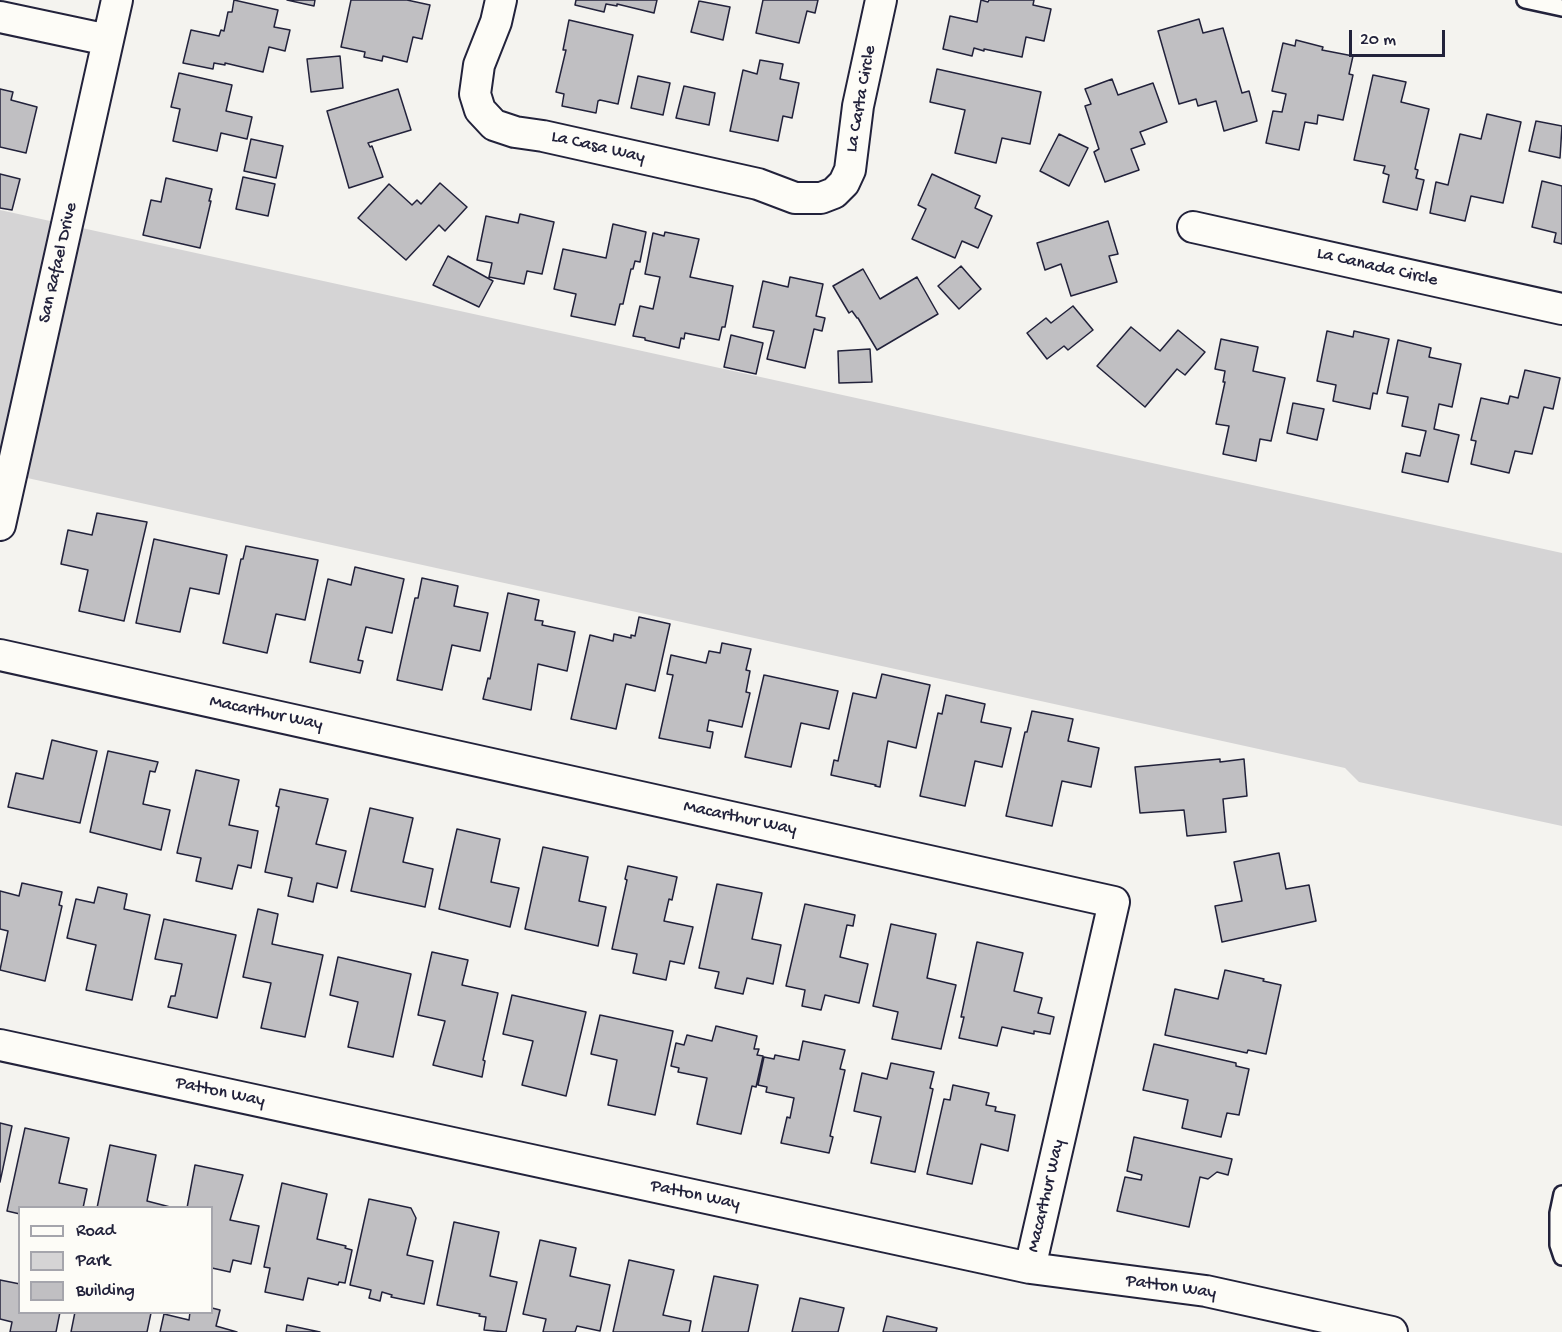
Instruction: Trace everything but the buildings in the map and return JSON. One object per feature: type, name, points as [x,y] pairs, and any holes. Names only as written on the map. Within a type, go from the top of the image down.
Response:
[{"type":"street","name":"San Rafael Drive","points":[[0,525],[117,0]]},
{"type":"street","name":"La Casa Way","points":[[501,0],[496,22],[479,65],[475,94],[480,110],[494,125],[514,132],[543,136],[758,184],[795,198],[821,198],[834,194]]},
{"type":"street","name":"La Carta Circle","points":[[834,194],[844,183],[850,170],[858,106],[881,0]]},
{"type":"street","points":[[0,17],[108,40]]},
{"type":"street","name":"La Canada Circle","points":[[1193,227],[1562,309]]},
{"type":"street","name":"Macarthur Way","points":[[0,655],[1114,902],[1030,1268]]},
{"type":"street","name":"Patton Way","points":[[0,1045],[1030,1268],[1206,1291],[1286,1320],[1392,1332]]},
{"type":"lane","points":[[1525,0],[1562,8]]},
{"type":"lane","points":[[1562,1194],[1558,1213],[1558,1245],[1562,1257]]},
{"type":"green space","points":[[0,210],[1562,553],[1562,826],[1359,782],[1345,768],[0,472]]}]
